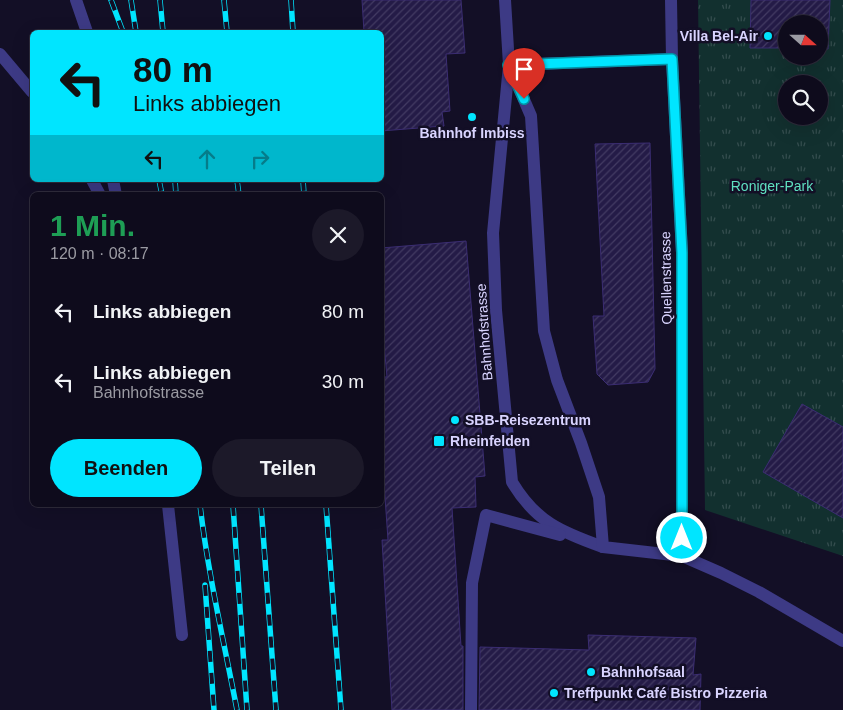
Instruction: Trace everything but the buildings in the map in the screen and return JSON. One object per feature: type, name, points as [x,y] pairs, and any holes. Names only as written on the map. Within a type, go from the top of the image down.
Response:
[{"type":"street","points":[[76,0],[86,30]]},
{"type":"street","name":"Bahnhofstrasse","points":[[505,0],[508,65],[493,233],[496,310],[512,482],[521,497],[534,512],[554,527],[603,547],[682,556],[751,588],[843,641]]},
{"type":"street","name":"Quellenstrasse","points":[[671,0],[672,59],[682,253],[682,556]]},
{"type":"street","points":[[0,54],[30,90]]},
{"type":"street","points":[[508,65],[672,59]]},
{"type":"street","name":"Bahnhofstrasse","points":[[508,65],[531,116],[544,331],[557,380],[581,442],[599,497],[603,547]]},
{"type":"street","points":[[168,507],[182,636]]},
{"type":"street","points":[[471,710],[472,583],[486,515],[603,547]]},
{"type":"green space","name":"Roniger-Park","points":[[698,0],[843,0],[843,556],[705,510]]},
{"type":"railway","points":[[111,0],[122,30]]},
{"type":"railway","points":[[131,0],[136,30]]},
{"type":"railway","points":[[160,0],[163,30]]},
{"type":"railway","points":[[224,0],[227,30]]},
{"type":"railway","points":[[291,0],[293,30]]},
{"type":"railway","points":[[159,182],[161,192]]},
{"type":"railway","points":[[175,182],[176,192]]},
{"type":"railway","points":[[237,182],[239,192]]},
{"type":"railway","points":[[303,182],[304,192]]},
{"type":"railway","points":[[200,507],[212,582],[237,710]]},
{"type":"railway","points":[[233,507],[247,710]]},
{"type":"railway","points":[[261,507],[276,710]]},
{"type":"railway","points":[[326,507],[341,710]]},
{"type":"railway","points":[[205,585],[214,710]]},
{"type":"place","name":"Villa Bel-Air","points":[[768,36]]},
{"type":"place","name":"Bahnhof Imbiss","points":[[472,117]]},
{"type":"place","name":"SBB-Reisezentrum","points":[[455,420]]},
{"type":"place","name":"Rheinfelden","points":[[439,441]]},
{"type":"place","name":"Bahnhofsaal","points":[[591,672]]},
{"type":"place","name":"Treffpunkt Café Bistro Pizzeria","points":[[554,693]]},
{"type":"route","points":[[524,99],[508,65],[672,59],[682,253],[682,538]]}]
